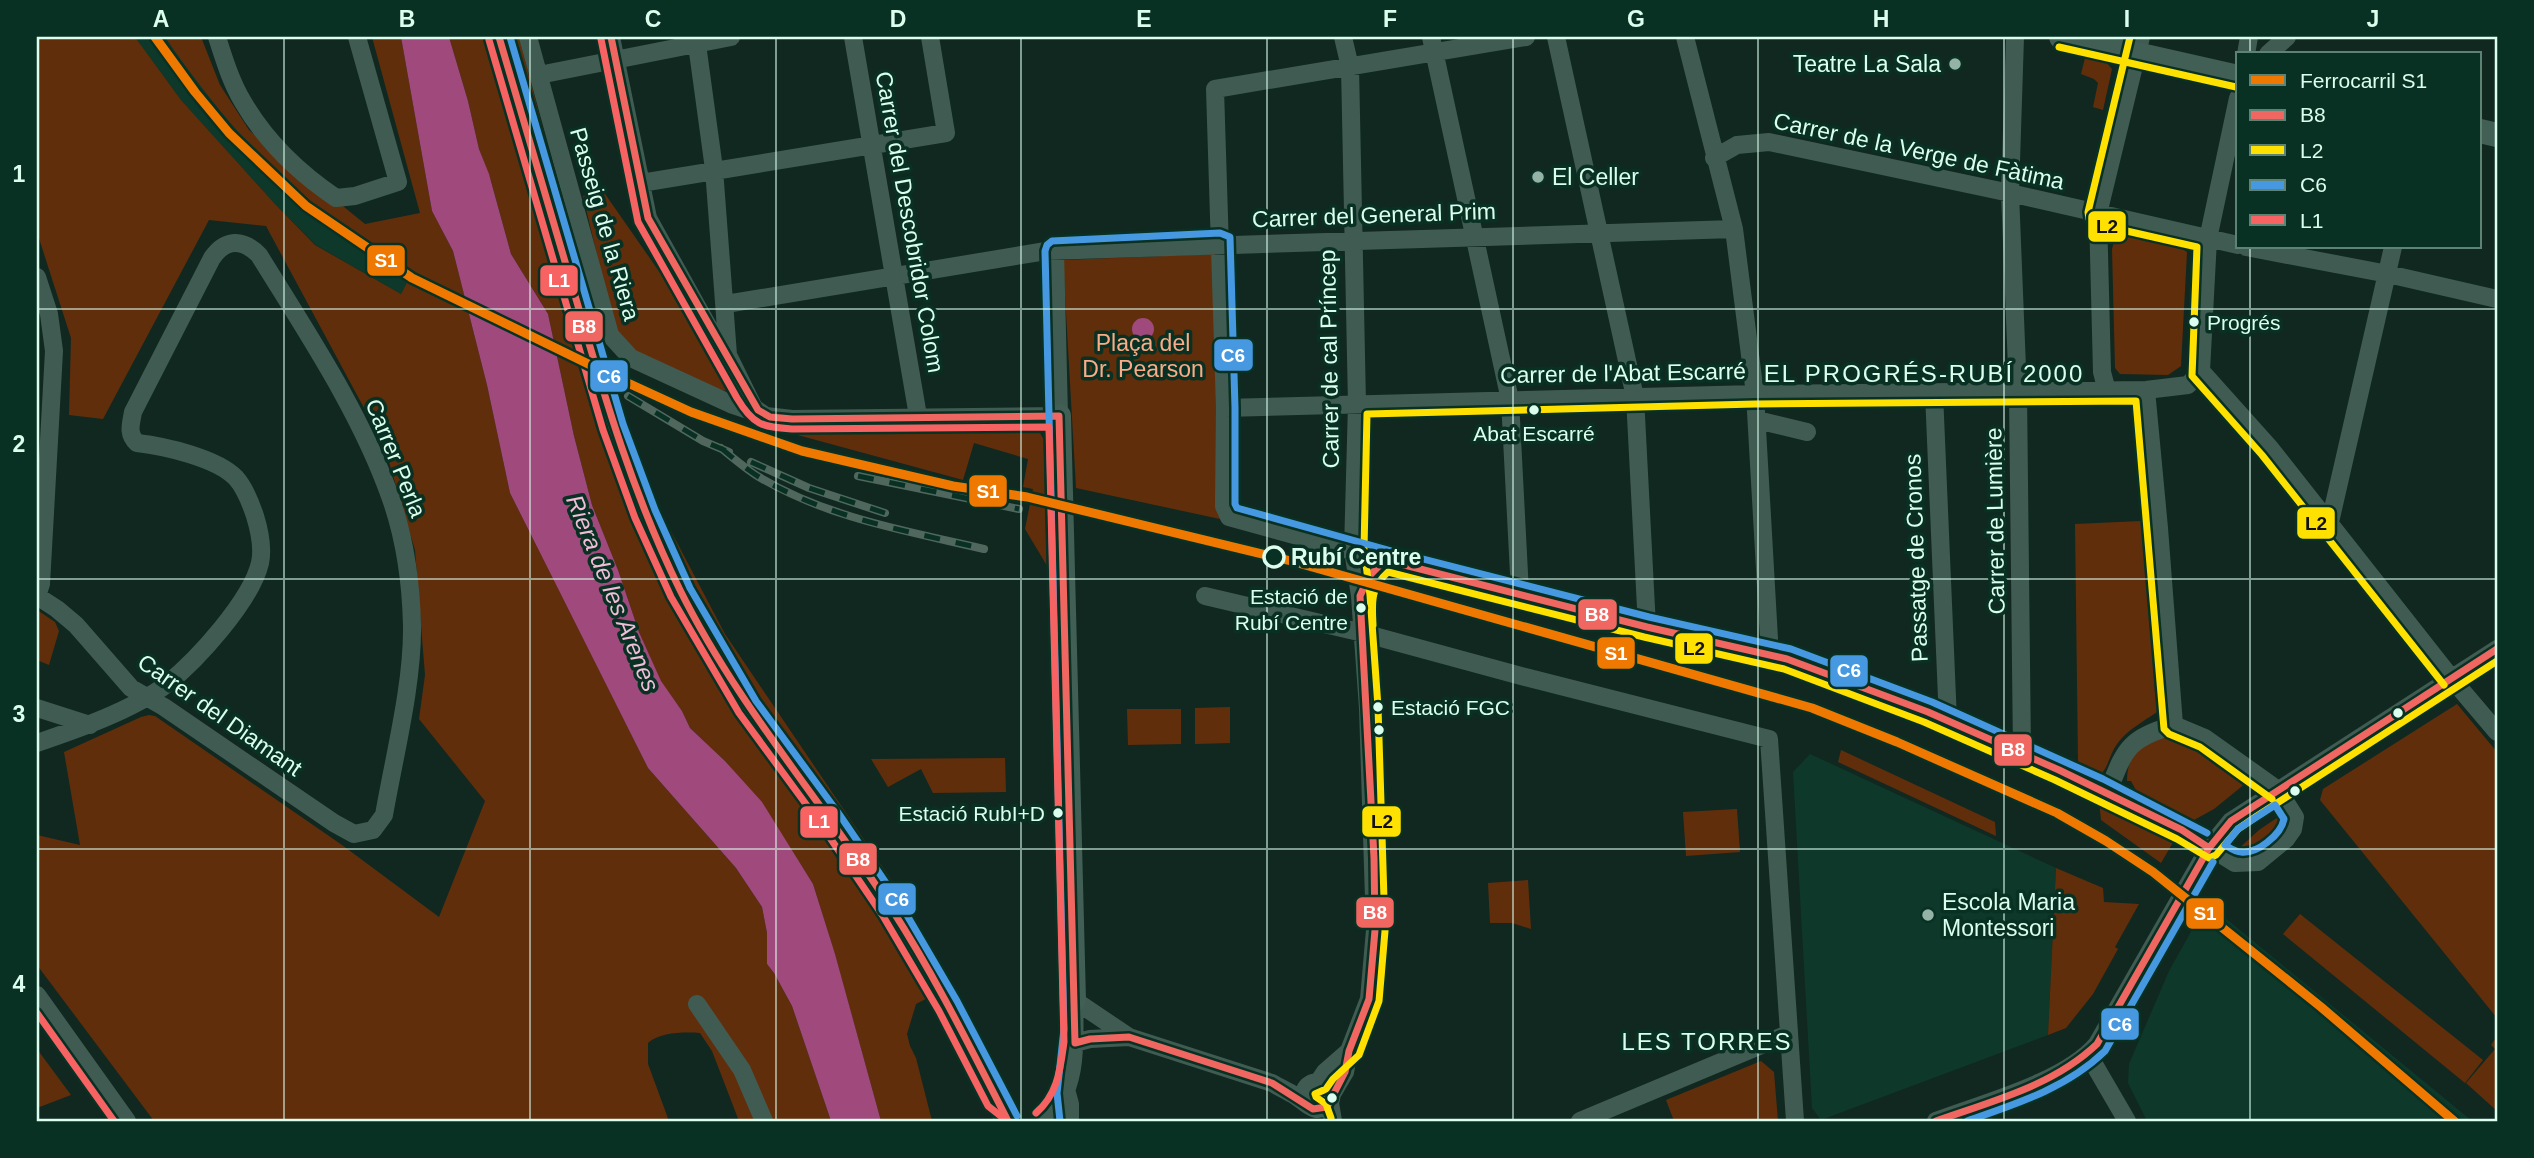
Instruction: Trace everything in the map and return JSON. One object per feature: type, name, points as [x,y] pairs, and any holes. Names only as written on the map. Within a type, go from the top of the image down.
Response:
[{"type":"main road","points":[[499,37],[591,356]]},
{"type":"main road","points":[[2061,37],[2139,45],[2236,76]]},
{"type":"main road","points":[[603,394],[622,456],[645,514],[681,593],[707,640],[747,707],[831,820],[892,910],[947,1006],[1000,1114],[1023,1121]]},
{"type":"main road","points":[[1059,416],[1074,1000]]},
{"type":"street","points":[[217,37],[232,81],[244,104],[291,163],[336,198],[355,196],[398,183],[357,37]]},
{"type":"street","name":"Passeig de la Riera","points":[[528,37],[610,335],[631,358],[733,405],[766,416],[1059,416]]},
{"type":"street","points":[[611,37],[648,218],[718,344],[728,355],[754,408],[766,416]]},
{"type":"street","points":[[539,75],[696,40],[731,37]]},
{"type":"street","name":"Carrer del Descobridor Colom","points":[[853,37],[918,416]]},
{"type":"street","points":[[640,183],[946,133],[930,37]]},
{"type":"street","name":"Carrer de cal Príncep","points":[[1321,1103],[1325,1072],[1349,1051],[1369,999],[1375,930],[1363,633],[1353,550],[1357,404],[1350,67],[1343,37]]},
{"type":"street","points":[[1527,37],[1432,45],[1350,67],[1215,89],[1225,408],[1224,506],[1229,517],[1385,561],[1647,627],[1767,653],[1948,721],[2022,753],[2108,792],[2182,830],[2235,863],[2258,862],[2287,839],[2293,829],[2295,817],[2278,790],[2205,738],[2174,725],[2148,733],[2123,753],[2108,792]]},
{"type":"street","points":[[1556,37],[1635,397],[1647,627]]},
{"type":"street","points":[[1685,37],[1734,229],[1755,394],[1769,639],[1767,653]]},
{"type":"street","name":"Carrer de Lumière","points":[[2015,37],[2010,193],[2018,393],[2022,753]]},
{"type":"street","points":[[2270,52],[2287,37]]},
{"type":"street","points":[[696,40],[714,169],[728,355]]},
{"type":"street","points":[[1432,45],[1510,400],[1520,593]]},
{"type":"street","points":[[2107,391],[2102,372],[2098,214],[2139,45]]},
{"type":"street","points":[[2236,107],[2208,239],[2201,371],[2270,448],[2497,732]]},
{"type":"street","name":"Carrer de la Verge de Fàtima","points":[[1714,158],[1737,145],[1769,142],[2236,245]]},
{"type":"street","name":"Carrer del General Prim","points":[[726,304],[1046,251],[1221,243],[1734,229]]},
{"type":"street","name":"Carrer Perla","points":[[144,697],[164,685],[194,660],[248,592],[260,562],[259,528],[251,504],[236,479],[216,464],[137,443],[130,430],[133,412],[212,258],[218,249],[227,244],[244,243],[259,256],[350,409],[392,500],[402,538],[409,581],[412,626],[410,665],[384,815],[373,830],[354,834]]},
{"type":"street","points":[[2251,248],[2388,274],[2497,299]]},
{"type":"street","points":[[2330,522],[2393,248]]},
{"type":"street","points":[[1055,251],[1059,416]]},
{"type":"street","points":[[37,277],[49,314],[54,351],[44,400],[41,584],[37,596]]},
{"type":"street","name":"Carrer de l'Abat Escarré","points":[[1225,408],[1755,394],[2146,390],[2188,385],[2201,371]]},
{"type":"street","points":[[2146,390],[2174,725]]},
{"type":"street","name":"Passatge de Cronos","points":[[1934,393],[1948,721]]},
{"type":"street","points":[[1757,420],[1807,432]]},
{"type":"street","points":[[1360,596],[1369,573],[1385,561]]},
{"type":"street","name":"Carrer del Diamant","points":[[37,596],[76,625],[121,677],[144,697],[354,834]]},
{"type":"street","points":[[1205,596],[1363,633],[1769,739],[1795,1121]]},
{"type":"street","points":[[1936,1121],[1966,1116],[2058,1074],[2088,1054],[2097,1044],[2208,848],[2231,821],[2497,649]]},
{"type":"street","points":[[37,743],[90,725],[144,697]]},
{"type":"street","points":[[37,708],[90,725]]},
{"type":"street","points":[[37,995],[127,1121]]},
{"type":"street","points":[[1074,1000],[1129,1037],[1272,1083],[1321,1103]]},
{"type":"street","points":[[1070,1121],[1067,1093],[1075,1043],[1074,1000]]},
{"type":"street","points":[[697,1004],[742,1070],[764,1121]]},
{"type":"street","points":[[1580,1121],[1788,1034]]},
{"type":"street","points":[[1075,1043],[1090,1039],[1129,1037]]},
{"type":"street","points":[[2088,1054],[2127,1121]]},
{"type":"street","points":[[1043,1121],[1051,1115],[1067,1093]]},
{"type":"shaded area","points":[[135,37],[165,37],[234,127],[287,183],[354,234],[412,273],[401,294],[316,245],[181,100]]},
{"type":"shaded area","name":"Escola Maria Montessori","points":[[1810,754],[2056,868],[2048,1035],[1821,1120],[1812,1108],[1793,772]]},
{"type":"shaded area","points":[[2207,903],[2472,1121],[2147,1121],[2128,1083],[2129,1064],[2169,971]]},
{"type":"green space","points":[[37,37],[135,37],[181,100],[315,245],[401,294],[412,273],[330,218],[285,181],[221,112],[165,37],[201,37],[220,85],[249,130],[365,224],[420,213],[372,37],[401,37],[432,211],[453,251],[487,385],[510,493],[648,768],[736,868],[762,907],[767,933],[767,964],[792,1006],[831,1121],[739,1121],[712,1051],[700,1033],[672,1033],[648,1043],[648,1064],[669,1121],[154,1121],[37,965],[37,835],[80,845],[64,752],[141,717],[155,716],[342,845],[439,917],[485,801],[419,719],[425,675],[415,550],[384,445],[266,226],[209,220],[103,419],[69,415],[71,338],[37,232]]},
{"type":"green space","points":[[449,37],[519,37],[614,411],[662,514],[725,634],[909,906],[951,986],[916,1004],[907,1034],[932,1121],[881,1121],[813,884],[761,802],[725,761],[690,728],[682,711],[661,682],[639,632],[592,505],[548,314],[511,254]]},
{"type":"green space","points":[[2085,58],[2106,62],[2112,69],[2103,110],[2093,107],[2098,83],[2081,74]]},
{"type":"green space","points":[[603,191],[732,376],[733,384],[728,391],[715,389],[637,354],[619,334],[613,322],[583,196]]},
{"type":"green space","points":[[2124,236],[2178,246],[2187,252],[2181,366],[2168,375],[2120,374],[2115,368],[2112,249],[2115,238]]},
{"type":"green space","name":"Plaça del Dr. Pearson","points":[[1215,254],[1220,519],[1076,488],[1063,260]]},
{"type":"green space","points":[[797,425],[1028,426],[1040,433],[1051,452],[1052,574],[1025,529],[1033,489],[1023,487],[1028,459],[974,443],[963,480],[794,434]]},
{"type":"green space","points":[[2141,521],[2157,712],[2121,739],[2101,774],[2078,763],[2075,524]]},
{"type":"green space","points":[[37,610],[55,622],[59,631],[49,665],[37,660]]},
{"type":"green space","points":[[2457,704],[2497,752],[2497,1018],[2320,800],[2323,789]]},
{"type":"green space","points":[[1230,707],[1230,743],[1195,744],[1195,708]]},
{"type":"green space","points":[[1127,709],[1181,709],[1181,744],[1128,745]]},
{"type":"green space","points":[[2169,734],[2182,738],[2244,779],[2246,783],[2214,809],[2194,820],[2138,794],[2131,781],[2127,781],[2130,762],[2145,745]]},
{"type":"green space","points":[[1841,750],[1995,822],[1996,836],[1838,762]]},
{"type":"green space","points":[[1005,758],[1006,792],[933,793],[921,769],[888,787],[871,759]]},
{"type":"green space","points":[[2099,800],[2174,835],[2175,839],[2161,863],[2101,820]]},
{"type":"green space","points":[[1737,809],[1740,852],[1686,856],[1683,812]]},
{"type":"green space","points":[[2287,811],[2287,827],[2264,848],[2251,854],[2235,852],[2259,830]]},
{"type":"green space","points":[[2056,868],[2103,888],[2104,902],[2139,904],[2093,994],[2066,1028],[2048,1035]]},
{"type":"green space","points":[[1528,880],[1531,929],[1512,923],[1490,923],[1488,883]]},
{"type":"green space","points":[[2300,914],[2483,1060],[2465,1083],[2283,934]]},
{"type":"green space","points":[[2497,1036],[2497,1111],[2466,1083],[2495,1049],[2491,1045]]},
{"type":"green space","points":[[37,1049],[71,1095],[37,1108]]},
{"type":"green space","points":[[1761,1061],[1774,1072],[1778,1121],[1674,1121],[1666,1100]]},
{"type":"water","name":"Riera de les Arenes","points":[[401,37],[449,37],[511,254],[548,314],[592,505],[639,632],[661,681],[682,711],[690,728],[762,802],[813,884],[881,1121],[831,1121],[792,1006],[767,964],[767,933],[762,907],[736,868],[648,768],[510,493],[487,385],[453,251],[432,211]]},
{"type":"water","points":[[1143,318],[1151,321],[1154,329],[1151,337],[1143,340],[1135,337],[1132,329],[1135,321]]},
{"type":"tunnel","points":[[591,356],[603,394]]},
{"type":"railway","points":[[628,396],[703,441],[729,452]]},
{"type":"railway","points":[[721,448],[759,477],[812,503],[869,522],[984,549]]},
{"type":"railway","points":[[751,462],[809,488],[885,513]]},
{"type":"railway","points":[[858,476],[1019,509]]},
{"type":"rail line","name":"S1","points":[[155,37],[229,133],[306,206],[412,278],[617,378],[691,412],[802,451],[953,486],[1027,497],[1291,561],[1812,708],[1897,742],[2057,813],[2153,872],[2321,1007],[2454,1121]]},
{"type":"transit line","name":"B8","points":[[499,37],[610,410],[648,519],[680,590],[727,673],[891,908],[923,960],[1008,1121]]},
{"type":"transit line","name":"C6","points":[[510,37],[623,424],[655,510],[690,588],[756,701],[839,814],[901,905],[957,1001],[1017,1116]]},
{"type":"transit line","name":"B8","points":[[611,37],[648,218],[758,410],[770,417],[792,419],[1059,416],[1075,1043],[1090,1039],[1129,1037],[1272,1083],[1313,1109],[1327,1107],[1345,1072],[1349,1051],[1369,999],[1375,930],[1374,858],[1360,596],[1369,576],[1385,560]]},
{"type":"transit line","name":"L2","points":[[2130,37],[2088,212],[2089,219],[2096,224],[2197,247],[2192,376],[2262,455],[2444,685]]},
{"type":"transit line","name":"L1","points":[[601,39],[638,222],[748,414],[759,423],[792,429],[1049,427],[1064,1042],[1053,1090],[1036,1113]]},
{"type":"transit line","name":"L1","points":[[489,40],[603,430],[635,518],[671,597],[739,713],[822,826],[883,916],[939,1011],[988,1106],[1007,1121]]},
{"type":"transit line","name":"L2","points":[[2059,47],[2236,87]]},
{"type":"transit line","name":"C6","points":[[1060,1121],[1057,1093],[1064,1029],[1045,251],[1052,241],[1220,233],[1230,237],[1237,508],[1649,617],[1791,649],[1932,702],[2103,779],[2207,833]]},
{"type":"transit line","name":"L2","points":[[1331,1118],[1326,1104],[1315,1094],[1326,1089],[1359,1055],[1379,1001],[1385,931],[1378,707],[1364,549],[1367,414],[1755,404],[2136,401],[2164,729],[2169,734],[2200,747],[2272,799]]},
{"type":"transit line","name":"B8","points":[[1385,560],[1647,627],[1787,659],[1928,712],[2059,770],[2182,830],[2209,848]]},
{"type":"transit line","name":"L2","points":[[1373,625],[1375,590],[1388,572],[1644,637],[1784,669],[1924,722],[2055,780],[2177,839],[2209,858],[2216,855],[2238,829],[2257,816],[2497,661]]},
{"type":"transit line","name":"B8","points":[[1936,1121],[2021,1091],[2080,1059],[2097,1044],[2209,848],[2231,821],[2497,649]]},
{"type":"transit line","name":"C6","points":[[2275,805],[2284,819],[2278,831],[2261,847],[2247,852],[2225,845],[2238,829],[2275,805]]},
{"type":"transit line","name":"C6","points":[[1967,1121],[2058,1085],[2105,1051],[2213,862]]},
{"type":"transit line","name":"L1","points":[[37,1013],[114,1121]]},
{"type":"place","name":"Teatre La Sala","points":[[1955,64]]},
{"type":"place","name":"El Celler","points":[[1538,177]]},
{"type":"place","name":"Progrés","points":[[2194,322]]},
{"type":"place","name":"Abat Escarré","points":[[1534,410]]},
{"type":"place","name":"Rubí Centre","points":[[1274,557]]},
{"type":"place","name":"Estació de Rubí Centre","points":[[1361,608]]},
{"type":"place","name":"Estació FGC","points":[[1378,707]]},
{"type":"place","name":"Estació RubI+D","points":[[1058,813]]},
{"type":"place","name":"Escola Maria Montessori","points":[[1928,915]]},
{"type":"district","name":"EL PROGRÉS-RUBÍ 2000","points":[[1924,373]]},
{"type":"district","name":"LES TORRES","points":[[1707,1041]]}]
